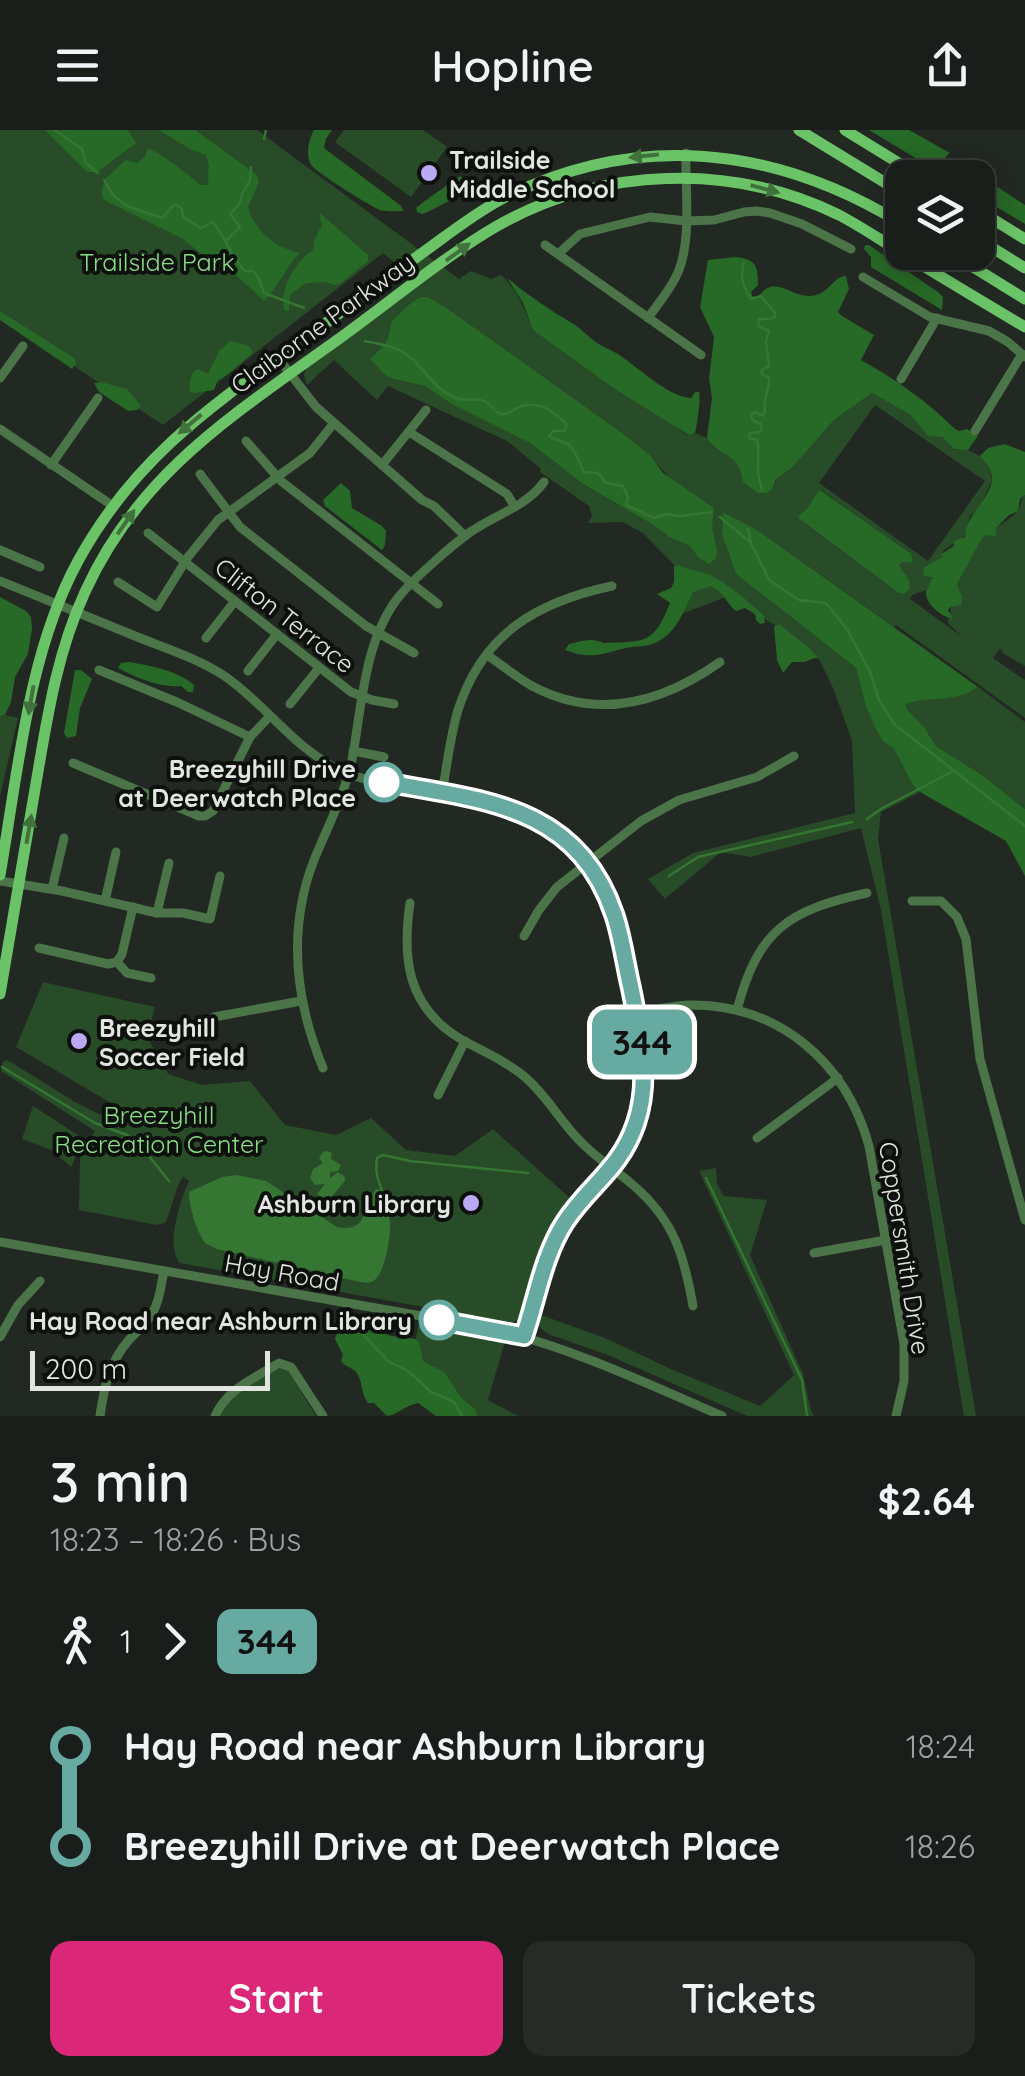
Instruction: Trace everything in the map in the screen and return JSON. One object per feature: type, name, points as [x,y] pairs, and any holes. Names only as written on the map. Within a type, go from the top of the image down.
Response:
[{"type":"main road","points":[[800,130],[885,182]]},
{"type":"main road","points":[[845,130],[894,160]]},
{"type":"main road","name":"Claiborne Parkway","points":[[0,878],[36,671],[57,604],[78,561],[113,506],[189,424],[465,222],[528,186],[588,165],[686,153],[756,161],[836,187],[885,214]]},
{"type":"main road","name":"Claiborne Parkway","points":[[0,994],[52,692],[76,612],[101,560],[148,492],[197,443],[472,242],[533,208],[583,190],[659,178],[717,179],[800,199],[840,216],[1025,328]]},
{"type":"main road","points":[[995,220],[1025,239]]},
{"type":"main road","points":[[995,249],[1025,268]]},
{"type":"main road","points":[[978,270],[1025,299]]},
{"type":"street","points":[[648,318],[681,264],[686,238],[686,153]]},
{"type":"street","points":[[558,254],[580,234],[650,218],[714,220],[744,212],[770,213],[802,224],[851,249]]},
{"type":"street","points":[[544,244],[701,355]]},
{"type":"street","points":[[863,277],[930,316],[983,328],[1023,355],[975,431]]},
{"type":"street","points":[[901,380],[938,318]]},
{"type":"street","points":[[0,378],[23,346]]},
{"type":"street","points":[[278,358],[316,407],[465,536]]},
{"type":"street","points":[[51,466],[98,398]]},
{"type":"street","points":[[382,465],[426,410]]},
{"type":"street","points":[[118,582],[157,607],[214,524],[310,454],[334,423]]},
{"type":"street","points":[[0,429],[113,506]]},
{"type":"street","points":[[408,432],[507,494],[516,506]]},
{"type":"street","points":[[246,441],[278,478],[438,604]]},
{"type":"street","points":[[200,474],[254,538],[366,626],[414,652]]},
{"type":"street","points":[[323,1068],[301,1001],[296,950],[302,902],[312,867],[348,773],[372,649],[400,596],[412,584],[465,536],[533,496],[544,482]]},
{"type":"street","name":"Clifton Terrace","points":[[148,533],[319,668],[363,697]]},
{"type":"street","points":[[0,550],[40,567]]},
{"type":"street","points":[[0,582],[205,666],[238,686],[312,754],[348,773],[496,804],[528,815],[560,835],[587,863],[614,914],[644,1066],[641,1103],[630,1139],[612,1168],[574,1209],[555,1240],[524,1336]]},
{"type":"street","points":[[442,793],[459,707],[487,654],[513,627],[544,607],[578,593],[612,586]]},
{"type":"street","points":[[206,638],[235,601]]},
{"type":"street","points":[[248,671],[277,634]]},
{"type":"street","points":[[487,654],[533,686],[563,698],[598,704],[654,698],[687,684],[720,662]]},
{"type":"street","points":[[290,704],[319,668]]},
{"type":"street","points":[[100,670],[250,738]]},
{"type":"street","points":[[363,697],[394,704]]},
{"type":"street","points":[[73,763],[204,816],[214,810],[250,738],[270,716]]},
{"type":"street","points":[[353,751],[384,757]]},
{"type":"street","points":[[524,936],[550,894],[641,821],[694,794],[758,778],[794,756]]},
{"type":"street","points":[[52,890],[64,838]]},
{"type":"street","points":[[105,901],[116,852]]},
{"type":"street","points":[[157,913],[169,863]]},
{"type":"street","points":[[0,878],[157,913],[210,919],[220,876]]},
{"type":"street","points":[[737,1010],[751,965],[771,935],[815,906],[866,893]]},
{"type":"street","points":[[912,901],[940,901],[957,918],[966,939],[980,1058],[1025,1220]]},
{"type":"street","points":[[410,903],[405,939],[408,966],[423,1003],[436,1020],[526,1078],[577,1139],[645,1196],[669,1227],[686,1266],[693,1306]]},
{"type":"street","points":[[39,948],[108,964],[117,962],[133,908]]},
{"type":"street","points":[[117,962],[127,972],[151,978]]},
{"type":"street","points":[[214,1017],[301,1001]]},
{"type":"street","name":"Coppersmith Drive","points":[[636,1013],[688,1005],[737,1010],[785,1030],[810,1047],[850,1095],[864,1128],[905,1363],[896,1416]]},
{"type":"street","points":[[438,1096],[465,1041]]},
{"type":"street","points":[[757,1138],[838,1078]]},
{"type":"street","points":[[814,1253],[886,1240]]},
{"type":"street","name":"Hay Road","points":[[0,1242],[524,1336],[584,1356],[722,1416]]},
{"type":"street","points":[[100,1416],[112,1365],[158,1304],[164,1271]]},
{"type":"street","points":[[0,1337],[18,1305],[40,1281]]},
{"type":"street","points":[[215,1416],[230,1393],[278,1363],[291,1366],[323,1416]]},
{"type":"green space","name":"Trailside Park","points":[[0,130],[257,130],[459,279],[471,271],[491,279],[501,275],[516,293],[533,330],[688,435],[695,433],[707,438],[714,448],[736,461],[742,471],[775,484],[834,420],[872,393],[912,415],[924,431],[942,437],[954,449],[980,456],[992,481],[979,508],[970,516],[964,537],[944,550],[943,557],[925,576],[932,576],[933,580],[926,590],[910,599],[961,636],[948,619],[952,619],[950,607],[960,605],[962,596],[957,584],[970,555],[984,537],[1016,513],[1025,495],[1025,666],[1000,648],[993,658],[1025,680],[1025,718],[759,531],[723,512],[722,535],[736,574],[856,668],[866,707],[883,741],[894,749],[920,792],[881,812],[878,839],[976,1416],[964,1416],[881,910],[861,828],[751,857],[721,852],[665,899],[648,879],[693,853],[855,813],[852,741],[819,659],[786,655],[775,625],[726,597],[671,618],[680,571],[643,533],[623,522],[588,523],[592,516],[589,506],[540,472],[507,441],[388,386],[377,400],[334,360],[307,385],[306,369],[421,283],[383,253],[163,425],[0,317]],"holes":[[[428,297],[651,456],[699,509],[717,550],[704,561],[690,546],[583,484],[530,443],[450,403],[425,386],[384,373],[376,354],[387,342],[390,327]],[[875,405],[985,481],[928,561],[819,483]],[[821,490],[909,554],[913,563],[899,565],[905,574],[901,594],[798,517]]]},
{"type":"green space","points":[[344,130],[423,130],[447,147],[411,197],[335,142]]},
{"type":"green space","points":[[978,687],[1025,722],[1025,809],[936,746],[904,703]]},
{"type":"green space","points":[[0,716],[18,718],[0,796]]},
{"type":"green space","name":"Breezyhill Recreation Center","points":[[43,982],[155,1007],[147,1037],[168,1074],[202,1085],[250,1081],[285,1125],[336,1135],[371,1118],[406,1150],[455,1156],[493,1129],[571,1199],[546,1240],[521,1318],[512,1323],[180,1263],[174,1235],[189,1181],[183,1177],[162,1224],[79,1210],[80,1158],[95,1131],[1,1071],[6,1060],[103,1116],[111,1103],[16,1047]]},
{"type":"green space","points":[[33,1106],[84,1139],[71,1167],[51,1150],[22,1139]]},
{"type":"green space","points":[[716,1168],[717,1184],[724,1196],[767,1200],[750,1255],[803,1374],[814,1416],[747,1416],[608,1355],[551,1335],[539,1324],[538,1314],[605,1338],[760,1406],[794,1375],[699,1171]]},
{"type":"green space","points":[[418,1325],[505,1341],[488,1400],[518,1416],[477,1416],[444,1373],[423,1361],[416,1339]]},
{"type":"green space","points":[[280,1367],[287,1369],[316,1416],[220,1416],[238,1393]]},
{"type":"shaded area","points":[[45,130],[128,130],[136,143],[97,172],[87,172]]},
{"type":"shaded area","points":[[159,130],[195,130],[257,175],[259,182],[248,207],[256,224],[275,243],[300,253],[264,301],[233,272],[214,264],[183,239],[104,200],[101,192],[105,179],[126,160],[137,163],[148,148],[200,185],[208,185],[206,155]]},
{"type":"shaded area","points":[[314,130],[332,130],[324,148],[404,211],[380,210],[313,167],[308,153]]},
{"type":"shaded area","points":[[869,130],[909,130],[950,153],[945,157],[950,160],[919,160]]},
{"type":"shaded area","points":[[460,176],[469,187],[464,193],[428,212],[417,212],[416,208]]},
{"type":"shaded area","points":[[995,185],[1025,205],[1025,224],[995,206]]},
{"type":"shaded area","points":[[321,214],[368,255],[368,261],[341,283],[306,283],[292,293],[289,311],[284,310],[286,285],[294,269],[313,250],[322,225]]},
{"type":"shaded area","points":[[869,245],[885,256],[885,270],[906,270],[938,292],[943,297],[942,310],[871,267],[871,257],[864,249]]},
{"type":"shaded area","points":[[747,259],[756,267],[758,285],[751,292],[757,298],[775,286],[812,296],[846,276],[849,289],[838,312],[874,335],[861,360],[910,391],[955,429],[967,429],[978,436],[968,450],[954,449],[942,437],[928,436],[911,415],[872,393],[834,420],[767,493],[758,493],[743,482],[734,460],[707,438],[714,337],[700,307],[708,260]]},
{"type":"shaded area","points":[[507,278],[663,387],[691,398],[699,392],[695,433],[689,435],[618,391],[533,330],[523,303]]},
{"type":"shaded area","points":[[422,297],[444,306],[623,434],[651,456],[663,473],[714,508],[716,558],[709,564],[690,546],[583,484],[530,443],[450,403],[425,386],[384,374],[370,359],[385,343],[391,322]]},
{"type":"shaded area","points":[[0,311],[74,358],[72,369],[0,320]]},
{"type":"shaded area","points":[[230,341],[247,345],[252,354],[218,380],[214,390],[190,391],[193,373],[197,369],[208,374],[219,351]]},
{"type":"shaded area","points":[[94,383],[127,389],[141,406],[128,411],[99,392]]},
{"type":"shaded area","points":[[1005,444],[1025,452],[1025,495],[1018,511],[996,528],[996,536],[982,538],[957,584],[961,605],[948,610],[952,619],[928,600],[926,591],[933,577],[924,576],[923,570],[943,557],[941,554],[954,546],[954,541],[965,537],[970,520],[991,486],[990,470],[980,456],[988,448]]},
{"type":"shaded area","points":[[341,483],[350,491],[352,508],[386,531],[382,550],[325,506],[323,500]]},
{"type":"shaded area","points":[[820,490],[911,554],[913,563],[899,565],[910,582],[904,594],[799,519]]},
{"type":"shaded area","points":[[723,512],[759,531],[978,687],[961,695],[905,704],[936,746],[1025,809],[1025,876],[1006,841],[912,784],[894,749],[876,729],[856,668],[736,574],[722,535]]},
{"type":"shaded area","points":[[674,566],[706,573],[725,584],[764,616],[765,623],[760,624],[755,614],[745,608],[736,611],[711,586],[693,592],[677,623],[666,636],[650,645],[596,655],[565,650],[569,644],[582,641],[630,642],[653,634],[670,603],[657,594],[671,588]]},
{"type":"shaded area","points":[[0,597],[26,611],[32,629],[28,654],[15,677],[11,702],[5,715],[0,716]]},
{"type":"shaded area","points":[[779,624],[817,657],[792,662],[783,673],[777,660],[774,627]]},
{"type":"shaded area","points":[[129,662],[179,676],[194,685],[193,692],[181,686],[149,682],[118,668]]},
{"type":"shaded area","points":[[75,670],[92,679],[80,708],[76,736],[67,738],[64,733]]},
{"type":"shaded area","points":[[326,1151],[341,1165],[338,1171],[330,1172],[330,1178],[338,1172],[345,1177],[328,1201],[317,1194],[325,1184],[315,1185],[310,1178],[313,1169],[323,1163],[319,1158]]},
{"type":"shaded area","points":[[237,1175],[266,1181],[337,1227],[354,1227],[359,1223],[373,1193],[382,1190],[390,1228],[386,1256],[376,1279],[359,1282],[205,1243],[194,1218],[189,1192],[222,1177]]},
{"type":"shaded area","points":[[370,1330],[416,1339],[423,1361],[444,1372],[477,1416],[436,1416],[418,1403],[387,1416],[374,1403],[368,1403],[356,1372],[341,1361],[343,1355],[335,1339],[343,1331]]},
{"type":"waterway","points":[[55,130],[82,149],[86,163],[98,173]]},
{"type":"waterway","points":[[264,139],[266,130]]},
{"type":"waterway","points":[[227,240],[240,227],[230,214],[240,203],[251,167]]},
{"type":"waterway","points":[[104,180],[114,196],[127,206],[162,218],[175,204],[182,209],[183,217],[201,228],[213,222],[245,271],[253,271],[258,277],[264,293],[304,308]]},
{"type":"waterway","points":[[744,262],[742,277],[748,295],[751,299],[761,296],[775,313],[770,319],[759,319],[758,326],[769,331],[769,366],[761,373],[769,382],[765,412],[751,415],[762,428],[750,433],[749,438],[757,440],[762,490]]},
{"type":"waterway","points":[[365,341],[403,352],[440,389],[456,398],[482,400],[502,414],[526,405],[551,411],[567,425],[564,431],[553,431],[549,436],[569,445],[584,472],[598,473],[606,483],[623,486],[628,497],[626,505],[654,518],[711,512]]},
{"type":"waterway","points":[[720,517],[751,543],[769,580],[799,600],[826,603],[847,629],[894,724],[1025,826]]},
{"type":"waterway","points":[[748,529],[751,542]]},
{"type":"waterway","points":[[867,819],[953,771]]},
{"type":"waterway","points":[[669,876],[698,857],[852,822]]},
{"type":"waterway","points":[[2,1067],[95,1123],[127,1135],[169,1181]]},
{"type":"waterway","points":[[382,1190],[376,1166],[377,1158],[383,1155],[528,1173]]},
{"type":"waterway","points":[[706,1178],[802,1380],[807,1416]]},
{"type":"waterway","points":[[361,1332],[388,1361],[408,1371],[431,1392],[454,1402],[462,1416]]},
{"type":"bus line","name":"344","points":[[384,782],[512,808],[544,824],[574,848],[595,874],[614,914],[643,1047],[644,1084],[630,1139],[602,1181],[574,1209],[555,1240],[524,1336],[439,1320]]},
{"type":"place","name":"Trailside Middle School","points":[[429,173]]},
{"type":"place","name":"Breezyhill Drive at Deerwatch Place","points":[[384,782]]},
{"type":"place","name":"Breezyhill Soccer Field","points":[[79,1041]]},
{"type":"place","name":"Ashburn Library","points":[[471,1203]]},
{"type":"place","name":"Hay Road near Ashburn Library","points":[[439,1320]]}]
